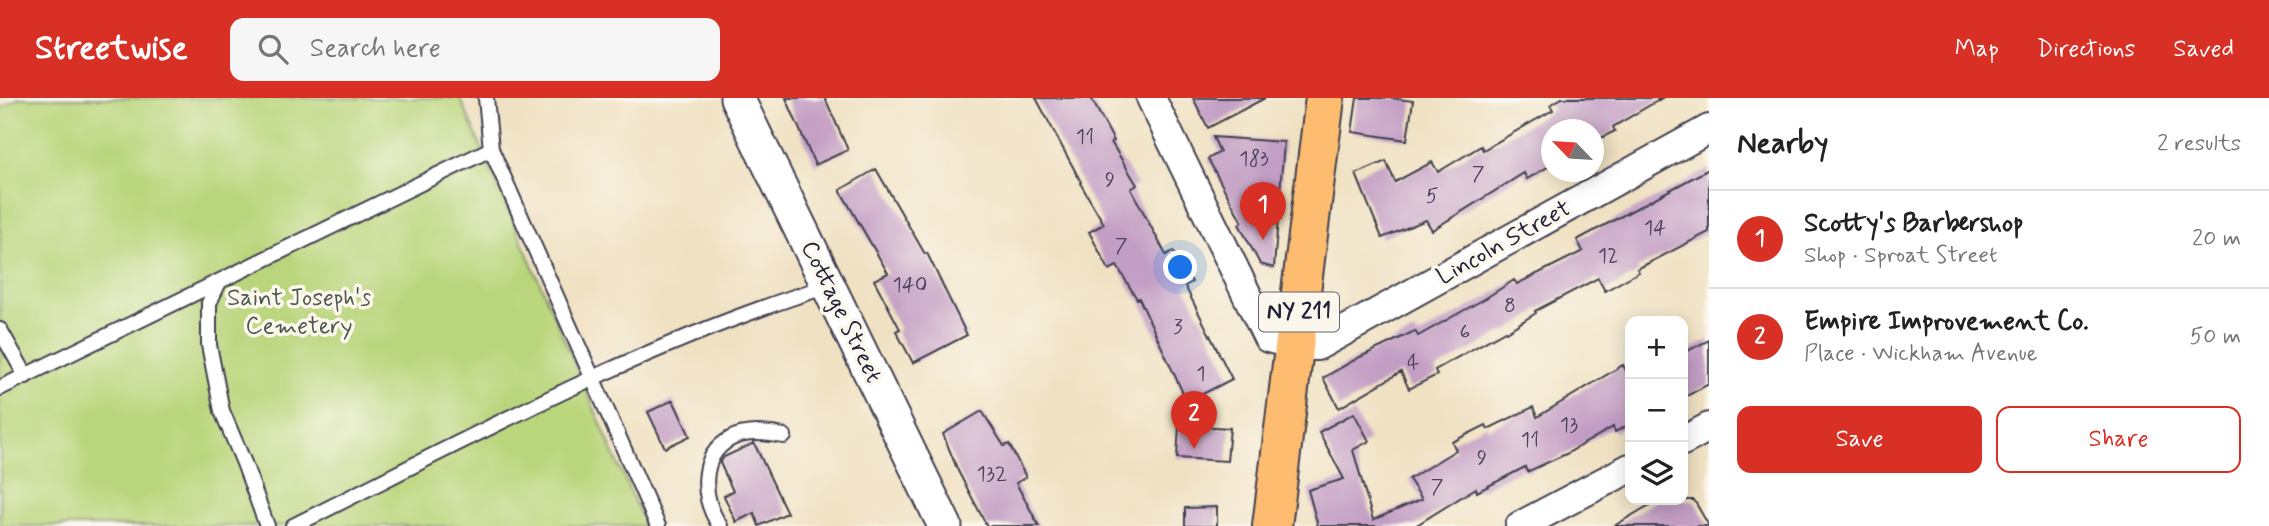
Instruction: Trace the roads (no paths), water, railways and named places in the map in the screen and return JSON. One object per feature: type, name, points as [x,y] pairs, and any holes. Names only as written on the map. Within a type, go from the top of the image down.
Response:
[{"type":"main road","name":"NY 211","points":[[1272,526],[1325,98]]},
{"type":"street","name":"Cottage Street","points":[[737,98],[945,526]]},
{"type":"street","points":[[1152,98],[1268,338],[1296,345]]},
{"type":"street","name":"Lincoln Street","points":[[1296,345],[1317,346],[1709,129]]},
{"type":"street","points":[[1688,438],[1709,427]]},
{"type":"street","points":[[1520,526],[1625,471]]},
{"type":"lane","points":[[486,98],[491,149],[658,526]]},
{"type":"lane","points":[[0,388],[491,149]]},
{"type":"lane","points":[[219,282],[209,303],[209,345],[222,411],[267,526]]},
{"type":"lane","points":[[293,526],[591,377],[756,309],[828,286]]},
{"type":"lane","points":[[0,330],[26,376]]},
{"type":"lane","points":[[720,526],[713,516],[705,491],[707,467],[715,453],[729,439],[744,434],[768,433],[784,436]]},
{"type":"place","name":"Scotty's Barbershop","points":[[1263,240]]},
{"type":"place","name":"Empire Improvement Co.","points":[[1194,449]]},
{"type":"park label","name":"Saint Joseph's Cemetery","points":[[299,312]]}]
